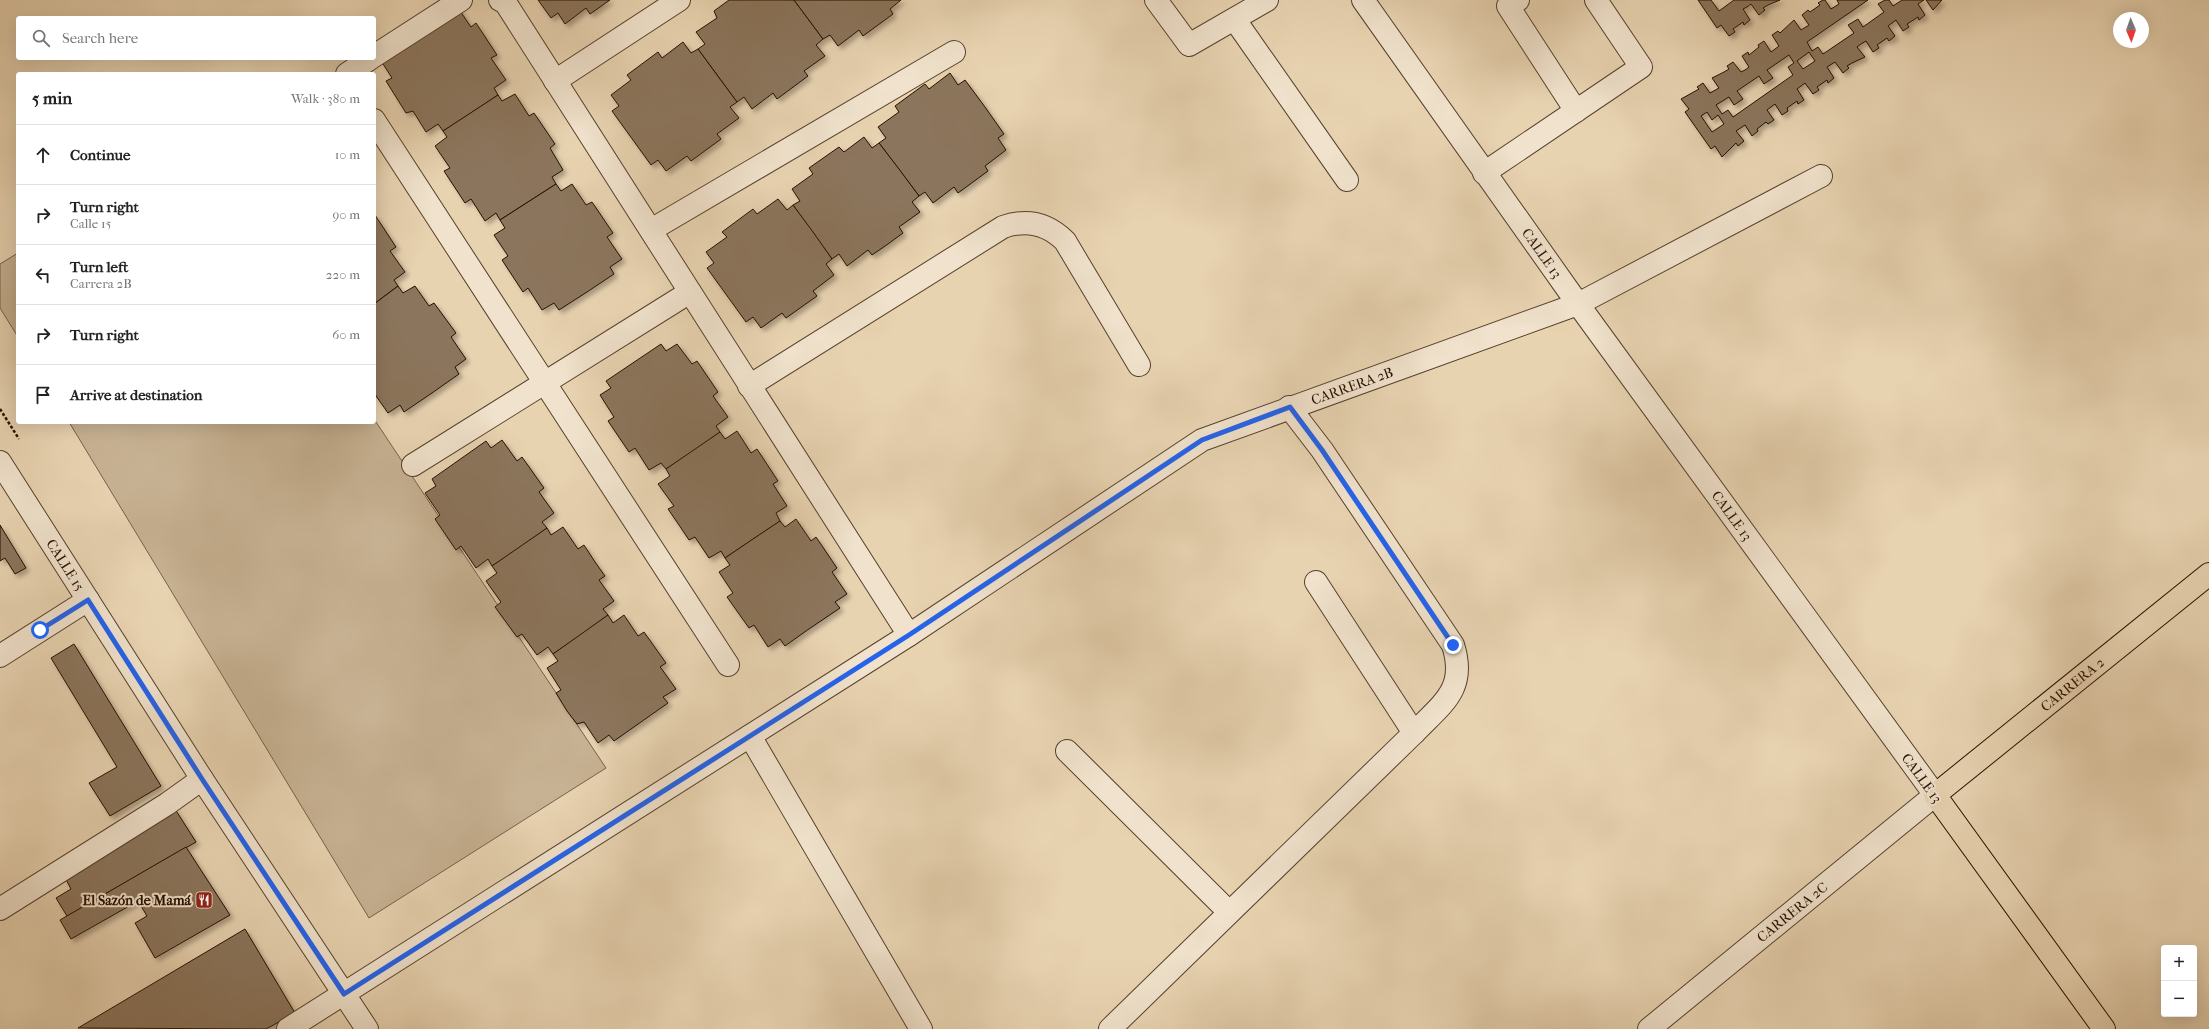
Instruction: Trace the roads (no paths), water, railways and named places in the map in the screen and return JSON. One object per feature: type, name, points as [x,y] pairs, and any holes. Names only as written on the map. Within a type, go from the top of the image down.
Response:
[{"type":"main road","name":"CARRERA 2","points":[[1935,795],[2208,576]]},
{"type":"main road","name":"CALLE 13","points":[[1935,795],[2104,1029]]},
{"type":"street","points":[[376,55],[462,0]]},
{"type":"street","points":[[500,0],[505,2],[909,635]]},
{"type":"street","points":[[555,81],[679,0]]},
{"type":"street","points":[[1156,0],[1189,45],[1235,20],[1267,0]]},
{"type":"street","name":"CALLE 13","points":[[1363,0],[1578,304],[1935,795]]},
{"type":"street","points":[[1518,0],[1508,6],[1576,111]]},
{"type":"street","points":[[1484,173],[1641,67],[1596,0]]},
{"type":"street","points":[[1235,20],[1347,180]]},
{"type":"street","points":[[651,230],[954,52]]},
{"type":"street","points":[[350,72],[368,60]]},
{"type":"street","points":[[376,123],[728,665]]},
{"type":"street","name":"CARRERA 2B","points":[[288,1029],[909,635],[1202,440],[1578,304],[1821,176]]},
{"type":"street","points":[[749,386],[1003,227],[1024,222],[1046,227],[1057,232],[1065,241],[1139,365]]},
{"type":"street","points":[[412,465],[690,292]]},
{"type":"street","points":[[1110,1029],[1446,700],[1452,690],[1458,670],[1453,645],[1322,450],[1290,407]]},
{"type":"street","name":"CALLE 15","points":[[0,462],[202,779],[367,1029]]},
{"type":"street","points":[[1316,582],[1414,733]]},
{"type":"street","points":[[0,656],[88,600]]},
{"type":"street","points":[[750,736],[921,1029]]},
{"type":"street","points":[[1067,751],[1229,912]]},
{"type":"street","points":[[0,909],[167,804],[202,779]]},
{"type":"street","name":"CARRERA 2C","points":[[1649,1029],[1935,795]]},
{"type":"place","name":"El Sazón de Mamá","points":[[204,900]]}]
